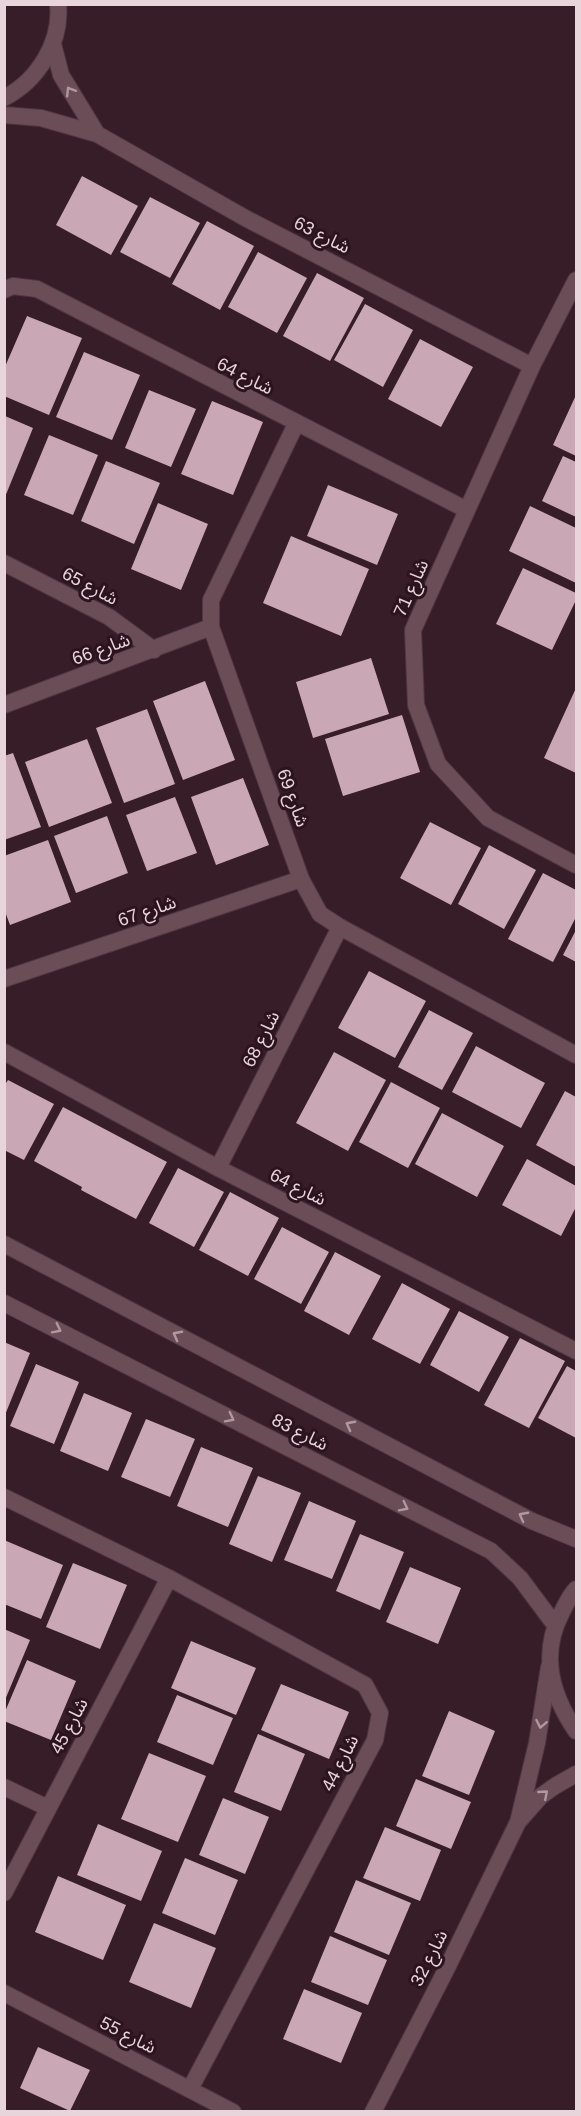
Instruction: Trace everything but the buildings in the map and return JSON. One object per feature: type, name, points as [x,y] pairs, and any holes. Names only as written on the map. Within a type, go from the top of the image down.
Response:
[{"type":"street","points":[[4,98],[16,92],[38,71],[53,44],[60,8]]},
{"type":"street","name":"شارع 63","points":[[53,44],[61,75],[97,134]]},
{"type":"street","name":"شارع 63","points":[[4,115],[41,118],[97,134],[247,219],[532,366]]},
{"type":"street","name":"شارع 71","points":[[576,280],[532,366],[413,630],[416,705],[438,764],[488,818],[576,865]]},
{"type":"street","name":"شارع 64","points":[[4,290],[13,286],[37,289],[467,510]]},
{"type":"street","name":"شارع 69","points":[[296,424],[211,600],[211,627],[301,879],[320,914],[340,927],[576,1055]]},
{"type":"street","name":"شارع 65","points":[[4,563],[109,617],[154,650]]},
{"type":"street","name":"شارع 66","points":[[4,705],[211,627]]},
{"type":"street","name":"شارع 67","points":[[4,979],[301,879]]},
{"type":"street","name":"شارع 68","points":[[218,1168],[340,927]]},
{"type":"street","name":"شارع 64","points":[[4,1052],[218,1168],[576,1351]]},
{"type":"street","name":"شارع 83","points":[[4,1244],[532,1521],[576,1539]]},
{"type":"street","name":"شارع 83","points":[[4,1303],[491,1551],[520,1578],[555,1625]]},
{"type":"street","name":"شارع 44","points":[[4,1497],[169,1578],[365,1685],[380,1713],[375,1740],[190,2090]]},
{"type":"street","name":"شارع 45","points":[[4,1893],[169,1578]]},
{"type":"street","name":"شارع 32","points":[[373,2112],[518,1822],[537,1743],[555,1625],[576,1589]]},
{"type":"street","points":[[549,1666],[560,1706],[576,1731]]},
{"type":"street","name":"شارع 32","points":[[518,1822],[541,1796],[576,1774]]},
{"type":"street","points":[[4,1787],[48,1808]]},
{"type":"street","name":"شارع 55","points":[[4,1994],[233,2112]]}]
